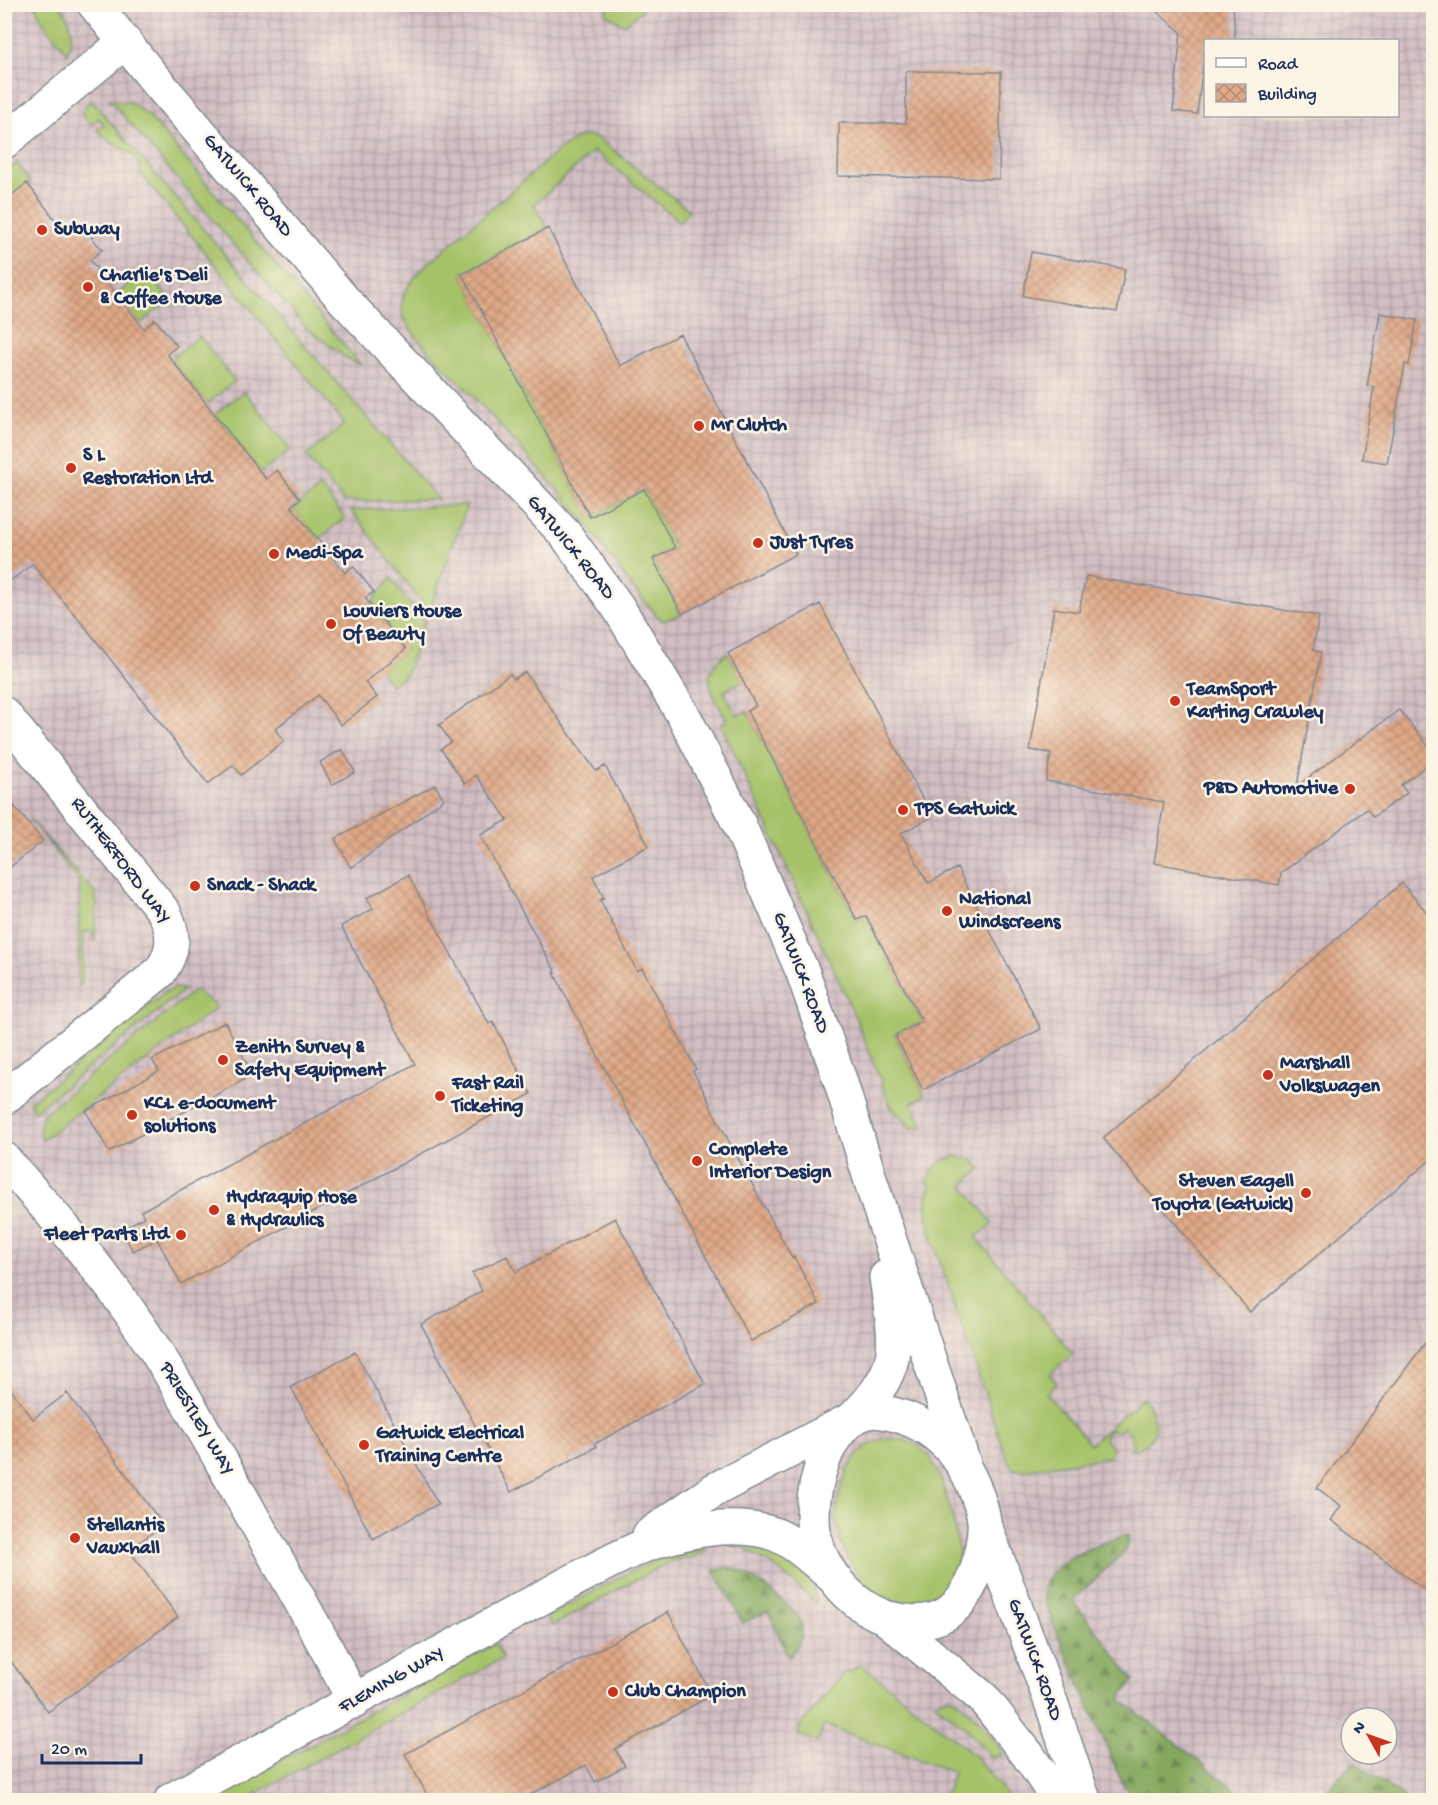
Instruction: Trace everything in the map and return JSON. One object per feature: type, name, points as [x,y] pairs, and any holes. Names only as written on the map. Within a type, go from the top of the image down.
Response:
[{"type":"street","name":"GATWICK ROAD","points":[[94,4],[344,300],[564,534],[618,607],[685,717],[723,790],[754,857],[803,973],[841,1083],[876,1198],[964,1464]]},
{"type":"street","points":[[4,142],[125,42]]},
{"type":"street","name":"RUTHERFORD WAY","points":[[4,714],[157,903],[168,920],[173,938],[168,959],[153,978],[4,1098]]},
{"type":"street","name":"PRIESTLEY WAY","points":[[4,1159],[127,1308],[149,1341],[222,1462],[334,1660],[354,1702]]},
{"type":"street","name":"GATWICK ROAD","points":[[853,1418],[882,1386],[893,1356],[893,1331],[876,1198]]},
{"type":"street","points":[[875,1411],[913,1420],[949,1446],[964,1464],[984,1520],[984,1537],[978,1570],[966,1592],[950,1611],[928,1620],[904,1621],[882,1616],[855,1600],[834,1578],[824,1562],[816,1542],[813,1526],[813,1508],[821,1467],[833,1442],[853,1418],[862,1413],[875,1411]]},
{"type":"street","name":"FLEMING WAY","points":[[613,1560],[708,1493],[853,1418]]},
{"type":"street","name":"GATWICK ROAD","points":[[984,1520],[1051,1702],[1084,1800]]},
{"type":"street","name":"FLEMING WAY","points":[[171,1800],[613,1560],[675,1534],[746,1528],[766,1532],[800,1549],[834,1578]]},
{"type":"street","points":[[882,1616],[983,1698],[1028,1755],[1058,1800]]},
{"type":"shaded area","points":[[5,5],[1433,5],[1433,1800],[5,1800]]},
{"type":"green space","points":[[35,5],[60,5],[64,10],[71,28],[71,40],[67,53],[41,19]]},
{"type":"green space","points":[[610,5],[647,5],[624,25],[605,13]]},
{"type":"green space","points":[[109,99],[131,103],[149,116],[361,365],[348,359],[305,327]]},
{"type":"green space","points":[[91,100],[438,499],[344,502],[306,456],[345,424],[141,174],[137,159],[97,130],[104,124],[99,118],[91,125],[82,115],[83,108]]},
{"type":"green space","points":[[587,135],[599,139],[689,210],[680,222],[594,151],[534,205],[548,228],[462,274],[590,517],[644,489],[675,548],[653,559],[682,614],[662,621],[630,585],[592,530],[471,394],[422,344],[403,315],[402,301],[407,288],[424,267],[561,148]]},
{"type":"green space","points":[[17,163],[31,182],[5,201],[5,173]]},
{"type":"green space","points":[[146,270],[170,300],[140,324],[117,294]]},
{"type":"green space","points":[[199,336],[235,381],[207,404],[171,359]]},
{"type":"green space","points":[[244,391],[291,450],[261,473],[215,414]]},
{"type":"green space","points":[[321,487],[345,518],[318,540],[293,509]]},
{"type":"green space","points":[[467,505],[429,612],[351,510]]},
{"type":"green space","points":[[391,578],[424,622],[407,673],[392,686],[380,670],[406,649],[370,605]]},
{"type":"green space","points":[[728,653],[743,681],[724,691],[737,715],[747,711],[857,920],[866,916],[922,1022],[895,1035],[925,1095],[912,1103],[923,1127],[912,1129],[891,1107],[854,1014],[721,724],[727,721],[713,693],[710,676],[718,660]]},
{"type":"green space","points":[[28,817],[95,893],[97,904],[95,939],[93,940],[93,931],[84,932],[82,983],[78,986],[80,882]]},
{"type":"green space","points":[[176,988],[185,989],[35,1111],[29,1103],[167,991]]},
{"type":"green space","points":[[195,990],[217,1007],[42,1140],[40,1124],[47,1111]]},
{"type":"green space","points":[[955,1156],[970,1159],[982,1168],[963,1185],[993,1224],[976,1237],[1073,1354],[1050,1374],[1057,1383],[1046,1393],[1090,1444],[1143,1397],[1152,1414],[1154,1430],[1152,1437],[1140,1448],[1129,1451],[1133,1445],[1130,1438],[1132,1435],[1122,1427],[1119,1431],[1109,1430],[1105,1434],[1106,1441],[1113,1449],[1110,1457],[1022,1470],[1013,1469],[1008,1462],[934,1244],[929,1222],[927,1200],[930,1185],[927,1180],[938,1164]]},
{"type":"green space","points":[[891,1438],[917,1445],[931,1459],[944,1489],[957,1542],[958,1566],[949,1585],[936,1596],[915,1602],[882,1597],[865,1585],[844,1550],[836,1517],[842,1483],[851,1464],[870,1444]]},
{"type":"green space","points":[[1129,1534],[1128,1545],[1122,1554],[1073,1600],[1134,1680],[1120,1699],[1236,1790],[1228,1800],[1133,1800],[1120,1778],[1048,1611],[1043,1591],[1054,1570],[1078,1554]]},
{"type":"green space","points":[[735,1543],[774,1554],[798,1568],[813,1589],[816,1603],[774,1566]]},
{"type":"green space","points":[[709,1548],[694,1557],[678,1559],[659,1567],[552,1626],[547,1617],[645,1565],[687,1551]]},
{"type":"green space","points":[[728,1567],[754,1579],[798,1616],[802,1627],[801,1638],[789,1658],[768,1611],[743,1623],[714,1570]]},
{"type":"green space","points":[[495,1644],[503,1658],[244,1800],[209,1800]]},
{"type":"green space","points":[[862,1665],[974,1755],[1009,1800],[944,1800],[953,1772],[824,1725],[817,1743],[799,1735],[799,1728],[846,1670],[850,1673]]},
{"type":"green space","points":[[949,1696],[971,1713],[1003,1753],[992,1759],[968,1730],[934,1702]]},
{"type":"green space","points":[[1350,1766],[1360,1766],[1407,1800],[1317,1800]]},
{"type":"building","points":[[1207,4],[1233,4],[1235,39],[1204,39],[1197,114],[1173,111],[1181,32],[1156,11],[1207,8]]},
{"type":"building","points":[[906,71],[1001,72],[999,179],[838,176],[839,123],[906,123]]},
{"type":"building","points":[[27,183],[66,234],[80,223],[102,250],[90,260],[144,329],[155,319],[177,346],[167,354],[266,479],[277,470],[300,499],[291,506],[345,573],[353,566],[374,592],[365,598],[406,649],[365,682],[377,697],[341,725],[318,695],[275,729],[284,741],[241,775],[233,765],[208,784],[86,628],[32,564],[4,586],[4,201]]},
{"type":"building","points":[[548,228],[620,366],[680,334],[796,554],[682,614],[653,559],[675,548],[644,489],[590,517],[462,274]]},
{"type":"building","points":[[1031,252],[1125,269],[1117,312],[1023,296]]},
{"type":"building","points":[[1380,313],[1417,320],[1409,365],[1405,364],[1387,463],[1362,459],[1374,387],[1367,386]]},
{"type":"building","name":"TeamSport Karting Crawley","points":[[1086,576],[1319,616],[1313,650],[1321,652],[1297,786],[1399,710],[1434,753],[1434,760],[1401,785],[1407,793],[1373,817],[1367,809],[1281,873],[1279,885],[1154,863],[1164,802],[1046,781],[1051,753],[1030,750],[1054,608],[1079,612]]},
{"type":"building","points":[[820,604],[932,817],[901,833],[928,883],[957,868],[1041,1029],[923,1090],[895,1035],[922,1022],[866,916],[857,920],[747,711],[756,706],[728,653]]},
{"type":"building","points":[[525,672],[596,771],[605,766],[649,846],[593,876],[604,898],[600,900],[637,971],[642,968],[696,1069],[693,1071],[710,1106],[819,1304],[751,1341],[571,1006],[554,973],[556,973],[480,835],[508,820],[476,775],[465,784],[441,749],[451,742],[439,725],[510,674],[514,679]]},
{"type":"building","points":[[342,749],[355,772],[332,785],[320,762]]},
{"type":"building","points":[[435,785],[444,799],[351,868],[335,839]]},
{"type":"building","points":[[4,794],[43,841],[4,872]]},
{"type":"building","points":[[408,875],[489,1024],[493,1022],[531,1094],[181,1284],[157,1239],[133,1251],[121,1230],[144,1217],[141,1211],[415,1064],[341,926],[373,909],[367,898]]},
{"type":"building","points":[[1402,883],[1434,921],[1434,1157],[1250,1312],[1103,1138]]},
{"type":"building","points":[[225,1022],[253,1075],[109,1152],[86,1111],[159,1071],[152,1060]]},
{"type":"building","points":[[615,1218],[705,1384],[594,1444],[596,1447],[511,1492],[421,1324],[482,1291],[472,1273],[507,1256],[516,1272]]},
{"type":"building","points":[[1434,1331],[1434,1597],[1331,1520],[1341,1506],[1317,1488]]},
{"type":"building","points":[[355,1352],[438,1504],[373,1539],[291,1387]]},
{"type":"building","name":"Stellantis Vauxhall","points":[[4,1380],[33,1419],[67,1393],[163,1525],[129,1550],[178,1617],[48,1712],[4,1652]]},
{"type":"building","points":[[668,1612],[712,1695],[615,1749],[625,1766],[595,1782],[586,1765],[520,1800],[430,1800],[405,1754]]},
{"type":"place","name":"Subway","points":[[42,230]]},
{"type":"place","name":"Charlie's Deli & Coffee House","points":[[88,287]]},
{"type":"place","name":"Mr Clutch","points":[[699,426]]},
{"type":"place","name":"S L Restoration Ltd","points":[[71,468]]},
{"type":"place","name":"Just Tyres","points":[[758,543]]},
{"type":"place","name":"Medi-Spa","points":[[274,554]]},
{"type":"place","name":"Louviers House Of Beauty","points":[[331,624]]},
{"type":"place","name":"TeamSport Karting Crawley","points":[[1175,701]]},
{"type":"place","name":"P&D Automotive","points":[[1350,789]]},
{"type":"place","name":"TPS Gatwick","points":[[903,810]]},
{"type":"place","name":"Snack - Shack","points":[[195,886]]},
{"type":"place","name":"National Windscreens","points":[[947,911]]},
{"type":"place","name":"Zenith Survey & Safety Equipment","points":[[223,1060]]},
{"type":"place","name":"Marshall Volkswagen","points":[[1268,1075]]},
{"type":"place","name":"Fast Rail Ticketing","points":[[440,1096]]},
{"type":"place","name":"KCL e-document solutions","points":[[132,1115]]},
{"type":"place","name":"Complete Interior Design","points":[[697,1161]]},
{"type":"place","name":"Steven Eagell Toyota (Gatwick)","points":[[1306,1193]]},
{"type":"place","name":"Hydraquip Hose & Hydraulics","points":[[214,1210]]},
{"type":"place","name":"Fleet Parts Ltd","points":[[181,1235]]},
{"type":"place","name":"Gatwick Electrical Training Centre","points":[[364,1445]]},
{"type":"place","name":"Stellantis Vauxhall","points":[[75,1538]]},
{"type":"place","name":"Club Champion","points":[[613,1692]]}]
